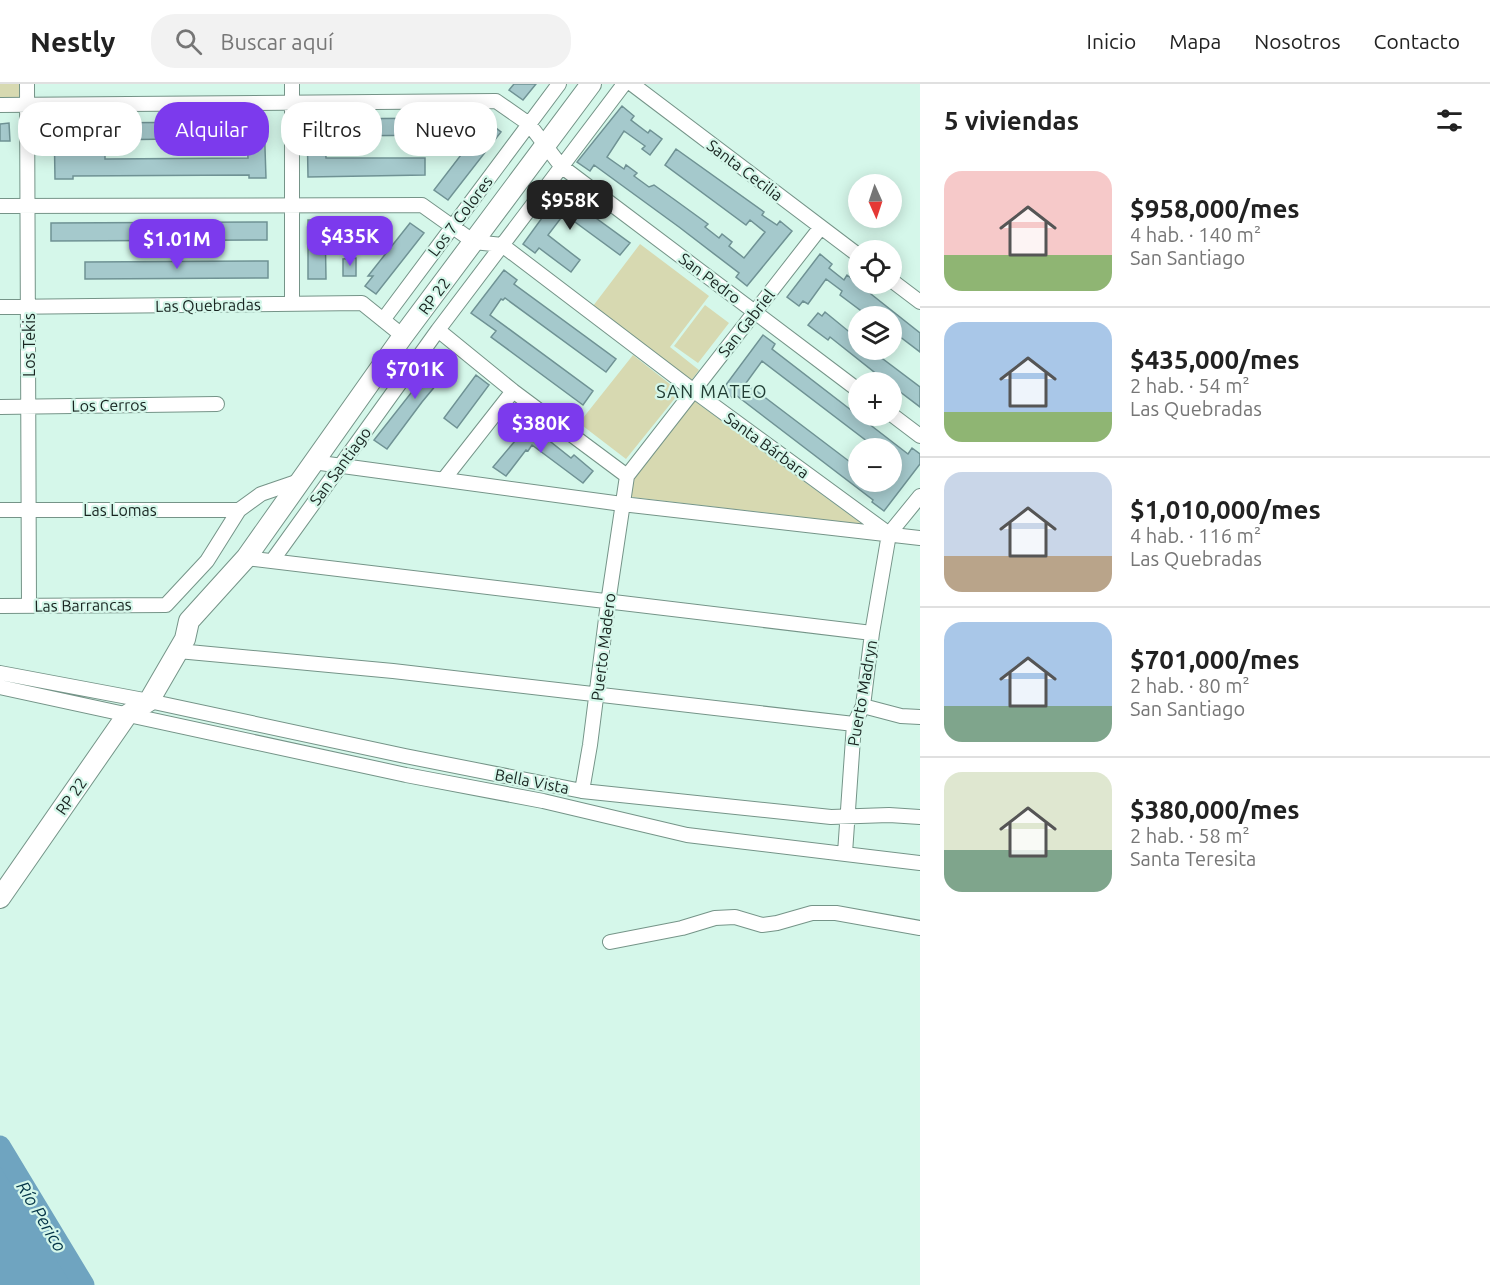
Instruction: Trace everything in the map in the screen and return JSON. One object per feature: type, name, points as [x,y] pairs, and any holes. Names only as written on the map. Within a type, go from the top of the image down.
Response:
[{"type":"street","name":"Los Tekis","points":[[27,84],[28,102]]},
{"type":"street","points":[[292,84],[292,102]]},
{"type":"street","name":"Los 7 Colores","points":[[383,320],[559,84]]},
{"type":"street","name":"RP 22","points":[[178,651],[189,621],[246,558],[403,336],[591,84]]},
{"type":"street","name":"San Santiago","points":[[273,561],[438,330],[624,84]]},
{"type":"street","name":"Santa Cecilia","points":[[632,84],[848,247]]},
{"type":"street","name":"San Pedro","points":[[292,102],[496,101],[529,124],[561,166],[848,382]]},
{"type":"street","name":"San Pedro","points":[[142,103],[281,102]]},
{"type":"street","name":"San Pedro","points":[[0,105],[18,104]]},
{"type":"street","name":"Los Tekis","points":[[29,156],[29,606]]},
{"type":"street","points":[[291,156],[292,303]]},
{"type":"street","points":[[0,206],[422,205],[474,242],[502,245]]},
{"type":"street","name":"San Gabriel","points":[[627,476],[821,227]]},
{"type":"street","name":"Santa Bárbara","points":[[502,245],[694,391],[888,534]]},
{"type":"street","points":[[902,288],[920,302]]},
{"type":"street","name":"Las Quebradas","points":[[0,307],[362,303],[403,336]]},
{"type":"street","points":[[438,330],[513,391],[627,476]]},
{"type":"street","points":[[444,479],[513,391]]},
{"type":"street","name":"Los Cerros","points":[[0,407],[217,404]]},
{"type":"street","points":[[902,422],[920,436]]},
{"type":"street","points":[[313,462],[622,504],[920,538]]},
{"type":"street","name":"Puerto Madero","points":[[582,791],[627,476]]},
{"type":"street","points":[[240,510],[261,494],[296,482]]},
{"type":"street","points":[[888,534],[920,496]]},
{"type":"street","name":"Las Lomas","points":[[0,510],[240,510]]},
{"type":"street","name":"Las Barrancas","points":[[0,606],[166,605],[207,561],[240,510]]},
{"type":"street","name":"Puerto Madryn","points":[[845,853],[854,724],[863,706],[888,534]]},
{"type":"street","points":[[246,558],[872,633]]},
{"type":"street","points":[[149,701],[178,651],[597,693],[854,724]]},
{"type":"street","name":"Bella Vista","points":[[0,673],[149,701],[394,754],[582,791],[847,817],[889,815],[920,817]]},
{"type":"street","points":[[0,687],[406,776],[543,801],[687,835],[920,863]]},
{"type":"street","name":"RP 22","points":[[0,898],[127,715],[149,701]]},
{"type":"street","points":[[863,706],[901,716],[920,717]]},
{"type":"street","points":[[610,942],[682,928],[715,918],[735,917],[762,925],[812,913],[836,913],[920,928]]},
{"type":"green space","points":[[0,84],[22,84],[23,97],[0,98]]},
{"type":"green space","points":[[640,244],[709,296],[670,347],[699,370],[688,385],[590,310]]},
{"type":"green space","points":[[705,305],[729,323],[698,363],[674,346]]},
{"type":"green space","points":[[633,355],[680,392],[626,459],[579,423]]},
{"type":"green space","points":[[693,400],[862,524],[631,497],[634,475]]},
{"type":"water","points":[[0,1146],[84,1285],[0,1285]]},
{"type":"building","points":[[514,84],[536,84],[523,100],[509,90]]},
{"type":"building","points":[[622,106],[634,116],[631,120],[648,133],[650,130],[662,139],[650,155],[642,149],[645,146],[624,131],[607,157],[624,169],[626,165],[637,173],[634,176],[649,187],[654,185],[675,200],[708,224],[705,227],[719,238],[722,234],[732,242],[729,246],[744,258],[765,232],[750,220],[746,225],[665,165],[676,149],[764,212],[762,215],[777,225],[780,221],[792,231],[747,286],[736,277],[739,273],[594,165],[590,171],[577,162]]},
{"type":"building","points":[[394,118],[394,135],[382,136],[382,119]]},
{"type":"building","points":[[9,123],[10,141],[0,141],[0,124]]},
{"type":"building","points":[[142,123],[154,123],[154,139],[142,139]]},
{"type":"building","points":[[55,156],[105,156],[105,159],[265,156],[266,178],[249,178],[249,175],[73,176],[73,179],[55,179]]},
{"type":"building","points":[[308,156],[425,158],[425,175],[308,177]]},
{"type":"building","points":[[460,156],[482,156],[448,200],[434,190]]},
{"type":"building","points":[[563,189],[576,198],[574,202],[630,243],[620,255],[564,214],[548,235],[580,260],[571,272],[539,248],[535,253],[523,244]]},
{"type":"building","points":[[308,220],[325,220],[326,279],[308,279]]},
{"type":"building","points":[[343,220],[366,220],[366,237],[343,237]]},
{"type":"building","points":[[267,222],[267,240],[51,241],[51,223]]},
{"type":"building","points":[[410,223],[424,233],[376,294],[365,286],[373,276],[368,276]]},
{"type":"building","points":[[820,254],[832,264],[829,268],[844,280],[848,276],[848,294],[871,294],[886,306],[855,306],[840,295],[842,291],[826,279],[808,304],[803,301],[799,306],[787,297]]},
{"type":"building","points":[[356,258],[356,276],[343,276],[343,259]]},
{"type":"building","points":[[268,261],[268,278],[85,279],[85,262]]},
{"type":"building","points":[[504,270],[517,280],[514,284],[616,359],[606,372],[505,298],[501,299],[490,315],[593,391],[583,405],[491,337],[496,331],[471,313]]},
{"type":"building","points":[[825,312],[848,331],[848,351],[830,337],[828,340],[808,325],[818,313],[822,316]]},
{"type":"building","points":[[902,319],[920,333],[920,352],[902,338]]},
{"type":"building","points":[[763,335],[775,344],[772,349],[848,408],[848,426],[872,426],[887,438],[863,438],[762,361],[746,383],[848,460],[848,481],[737,396],[734,399],[722,390]]},
{"type":"building","points":[[444,351],[456,361],[387,449],[374,440]]},
{"type":"building","points":[[859,360],[884,360],[900,372],[874,372]]},
{"type":"building","points":[[902,373],[920,387],[920,407],[902,393]]},
{"type":"building","points":[[476,375],[489,385],[457,428],[444,418]]},
{"type":"building","points":[[531,422],[543,431],[541,434],[571,458],[574,455],[593,471],[583,483],[532,445],[506,476],[493,467]]},
{"type":"building","points":[[912,448],[920,454],[920,464],[902,488],[902,449],[908,454]]},
{"type":"building","points":[[863,492],[899,492],[884,511],[872,502],[873,500]]},
{"type":"waterway","name":"Río Perico","points":[[0,1146],[84,1285]]},
{"type":"district","name":"SAN MATEO","points":[[712,391]]}]
